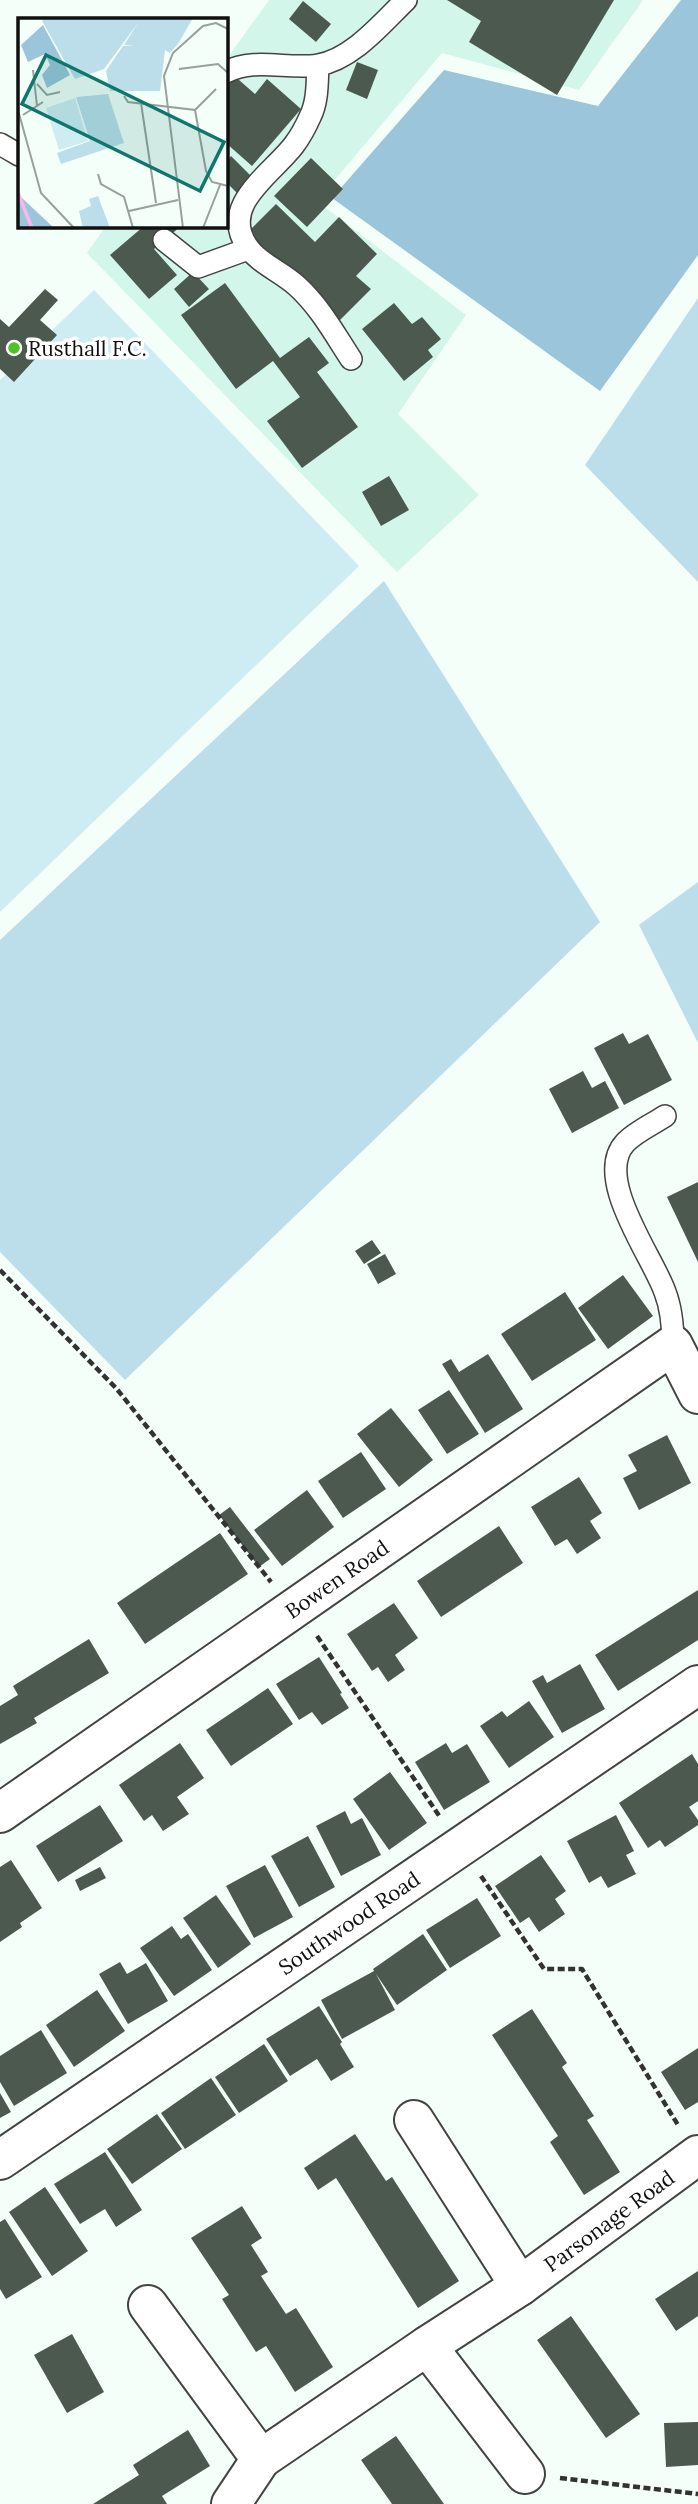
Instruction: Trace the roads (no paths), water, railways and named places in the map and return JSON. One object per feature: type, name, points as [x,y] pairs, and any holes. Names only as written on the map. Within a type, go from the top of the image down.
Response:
[{"type":"street","points":[[673,1345],[698,1394]]},
{"type":"street","name":"Bowen Road","points":[[0,1813],[673,1345]]},
{"type":"street","name":"Southwood Road","points":[[0,2160],[698,1685]]},
{"type":"street","points":[[414,2120],[520,2286]]},
{"type":"street","name":"Parsonage Road","points":[[231,2504],[261,2459],[520,2286],[698,2156]]},
{"type":"street","points":[[148,2305],[261,2459]]},
{"type":"street","points":[[427,2346],[525,2474]]},
{"type":"lane","points":[[228,71],[236,67],[267,64],[318,65],[342,56],[406,0]]},
{"type":"lane","points":[[318,65],[317,100],[310,117],[293,145],[246,197],[238,219],[239,231],[248,249],[295,284],[318,307],[351,359]]},
{"type":"lane","points":[[0,144],[18,154]]},
{"type":"lane","points":[[164,240],[198,267],[248,249]]},
{"type":"lane","points":[[665,1116],[624,1143],[616,1161],[617,1189],[665,1290],[673,1315],[673,1345]]},
{"type":"place","name":"Rusthall F.C.","points":[[14,348]]}]
